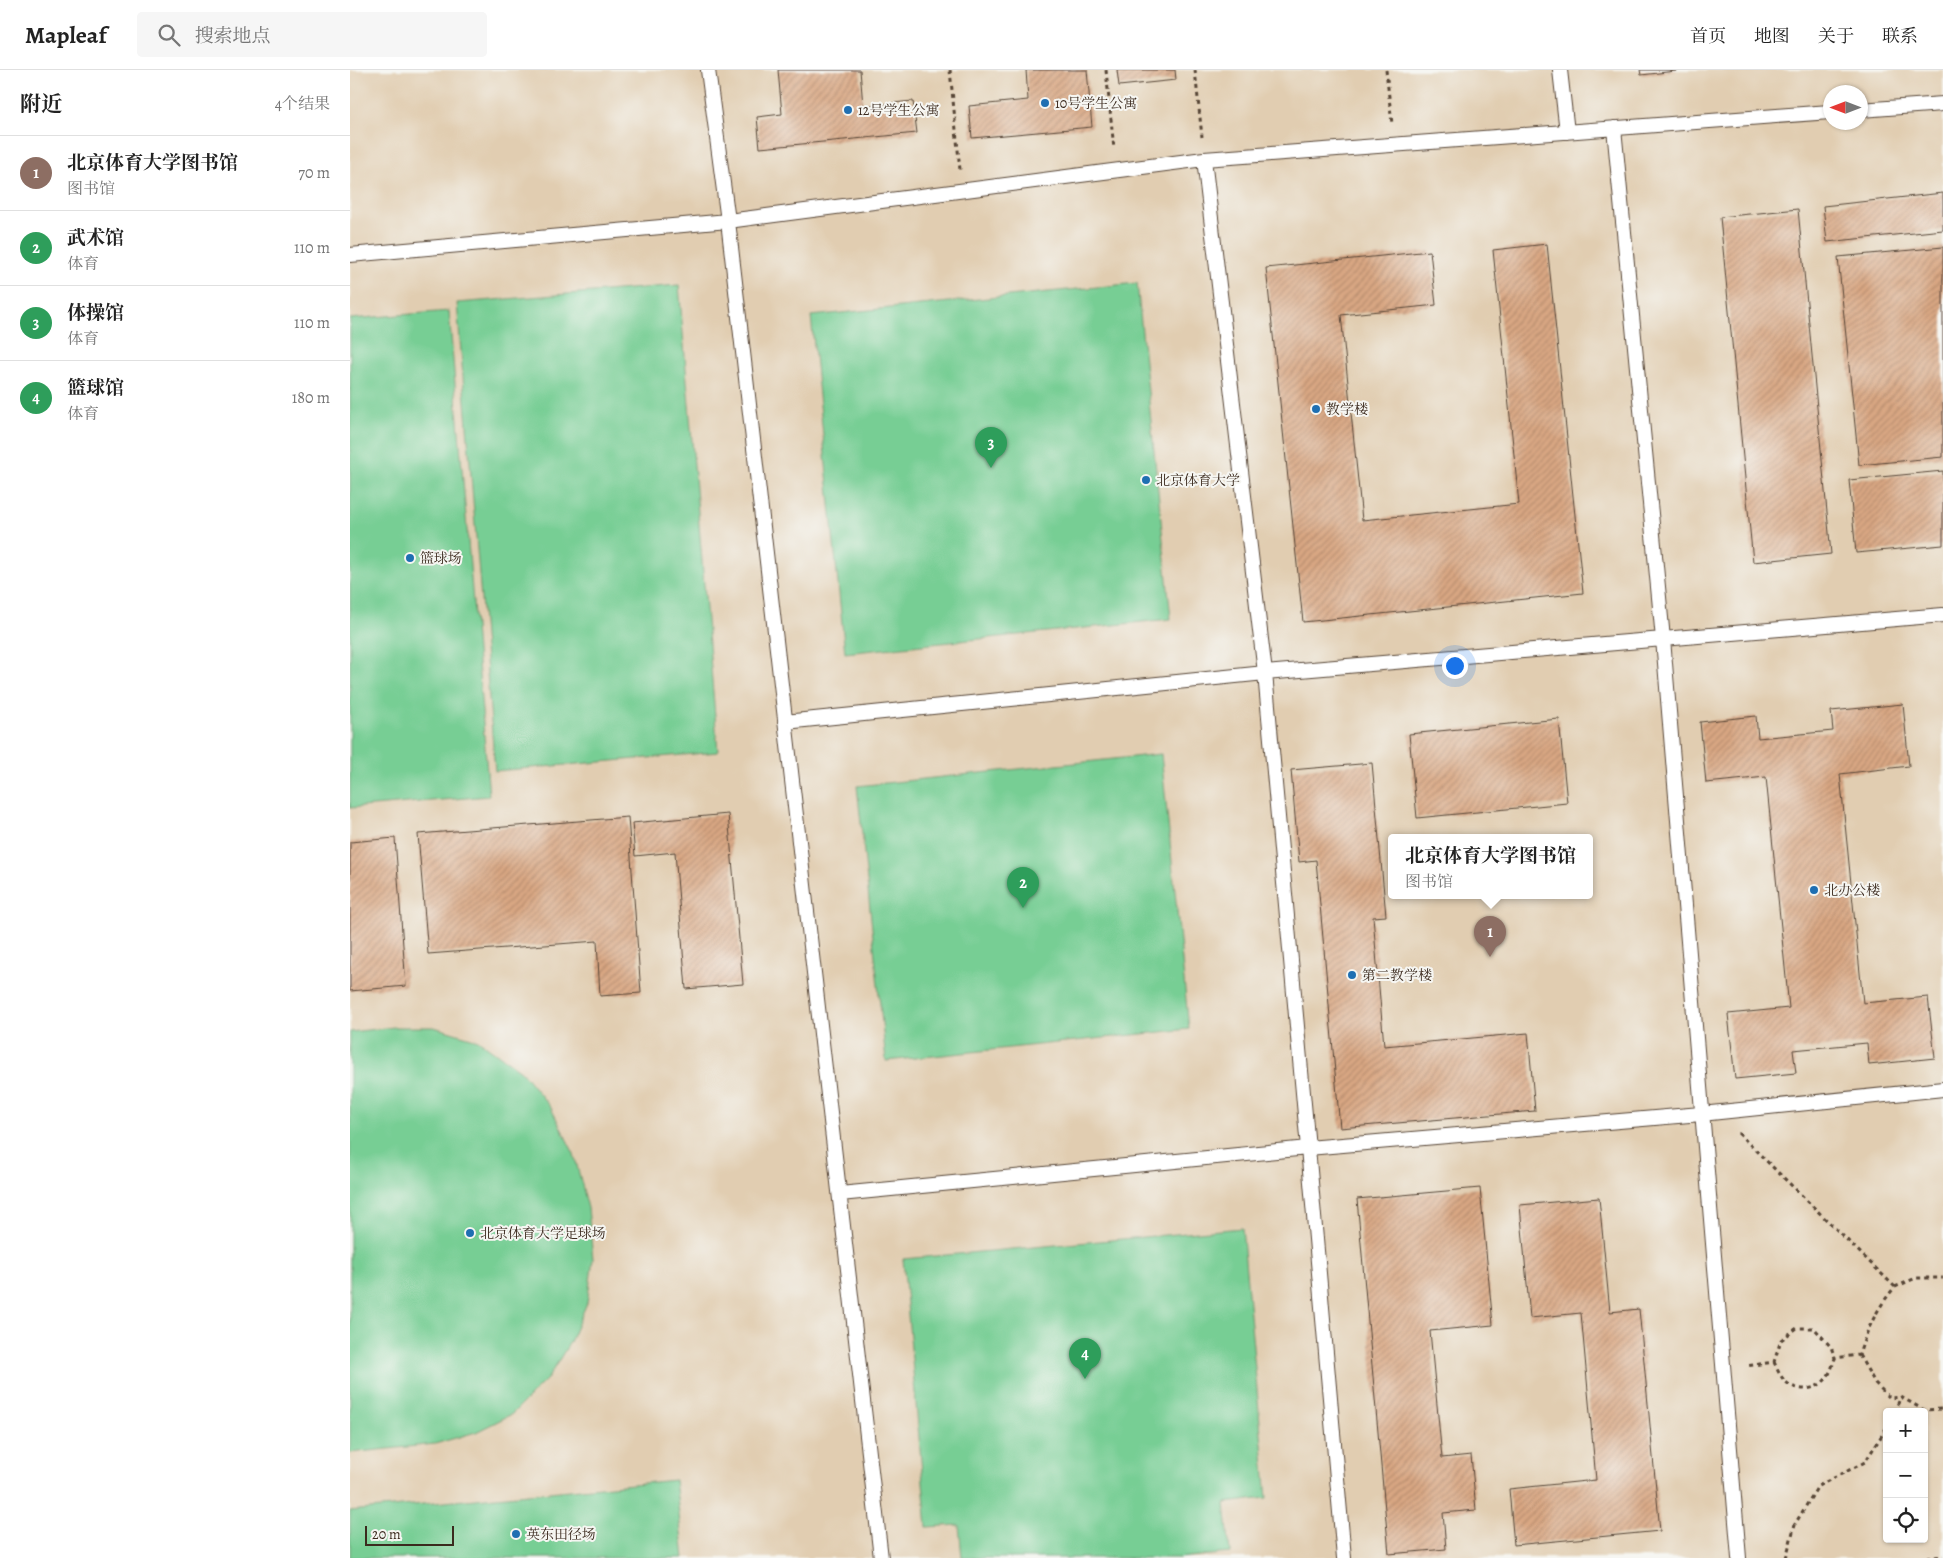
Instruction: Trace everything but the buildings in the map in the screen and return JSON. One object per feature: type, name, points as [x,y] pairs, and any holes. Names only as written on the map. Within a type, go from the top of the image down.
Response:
[{"type":"lane","points":[[708,70],[728,221],[881,1558]]},
{"type":"lane","points":[[1560,70],[1567,132]]},
{"type":"lane","points":[[1868,109],[1943,104]]},
{"type":"lane","points":[[350,255],[728,221],[1204,159],[1823,113]]},
{"type":"lane","points":[[1614,128],[1662,639],[1739,1558]]},
{"type":"lane","points":[[1204,159],[1265,673],[1344,1558]]},
{"type":"lane","points":[[785,722],[1265,673],[1943,616]]},
{"type":"lane","points":[[840,1194],[1308,1148],[1701,1114],[1943,1089]]},
{"type":"path","points":[[950,70],[962,191]]},
{"type":"path","points":[[1106,70],[1117,171]]},
{"type":"path","points":[[1195,70],[1204,159]]},
{"type":"path","points":[[1386,70],[1394,145]]},
{"type":"path","points":[[1716,1112],[1895,1287]]},
{"type":"path","points":[[1943,1278],[1916,1278],[1895,1287],[1884,1300],[1866,1330],[1859,1355],[1875,1383],[1890,1398],[1901,1397],[1924,1410],[1943,1409]]},
{"type":"path","points":[[1797,1328],[1814,1328],[1831,1347],[1835,1358],[1828,1377],[1818,1387],[1802,1389],[1791,1386],[1781,1377],[1774,1362],[1781,1340],[1797,1328]]},
{"type":"path","points":[[1835,1358],[1859,1355]]},
{"type":"path","points":[[1723,1369],[1774,1362]]},
{"type":"path","points":[[1896,1408],[1901,1397]]},
{"type":"path","points":[[1786,1558],[1795,1524],[1818,1486],[1865,1462],[1883,1433]]},
{"type":"path","points":[[1927,1558],[1943,1556]]},
{"type":"shaded area","name":"北京体育大学","points":[[350,70],[1943,70],[1943,1558],[350,1558]]},
{"type":"green space","points":[[1137,283],[1171,619],[845,653],[811,316]]},
{"type":"green space","points":[[679,285],[718,752],[495,771],[457,303]]},
{"type":"green space","name":"篮球场","points":[[449,311],[489,796],[350,808],[350,319]]},
{"type":"green space","points":[[1161,754],[1189,1029],[886,1061],[857,786]]},
{"type":"green space","name":"北京体育大学足球场","points":[[394,1027],[434,1027],[478,1040],[521,1071],[551,1108],[574,1154],[588,1208],[593,1259],[587,1303],[570,1342],[548,1378],[512,1414],[476,1432],[435,1444],[350,1453],[350,1032]]},
{"type":"green space","points":[[1242,1228],[1267,1498],[1225,1503],[1230,1553],[1179,1558],[962,1558],[959,1525],[927,1527],[903,1259]]},
{"type":"green space","name":"英东田径场","points":[[675,1480],[684,1558],[350,1558],[350,1511]]},
{"type":"place","name":"10号学生公寓","points":[[1045,103]]},
{"type":"place","name":"12号学生公寓","points":[[848,110]]},
{"type":"place","name":"教学楼","points":[[1316,409]]},
{"type":"place","name":"体操馆","points":[[991,468]]},
{"type":"place","name":"北京体育大学","points":[[1146,480]]},
{"type":"place","name":"篮球场","points":[[410,558]]},
{"type":"place","name":"北办公楼","points":[[1814,890]]},
{"type":"place","name":"武术馆","points":[[1023,908]]},
{"type":"place","name":"北京体育大学图书馆","points":[[1490,957]]},
{"type":"place","name":"第二教学楼","points":[[1352,975]]},
{"type":"place","name":"北京体育大学足球场","points":[[470,1233]]},
{"type":"place","name":"篮球馆","points":[[1085,1379]]},
{"type":"place","name":"英东田径场","points":[[516,1534]]}]
